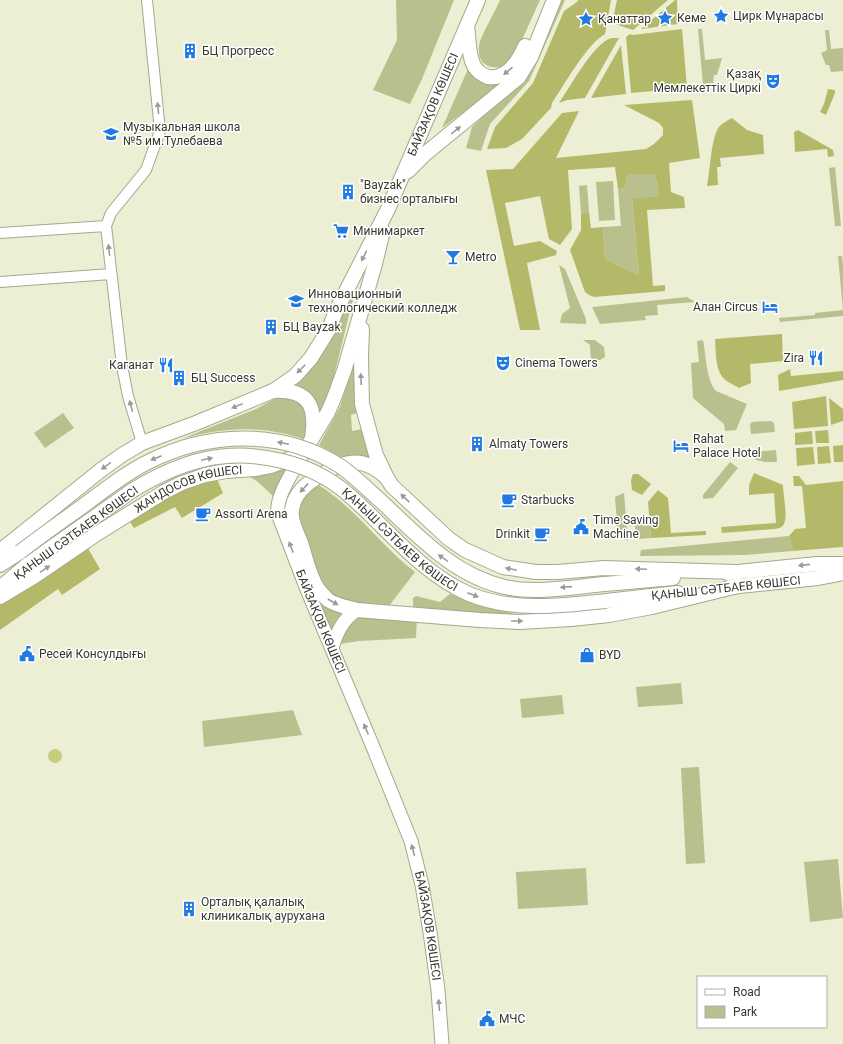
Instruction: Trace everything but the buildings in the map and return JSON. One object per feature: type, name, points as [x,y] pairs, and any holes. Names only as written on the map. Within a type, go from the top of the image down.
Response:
[{"type":"main road","name":"БАЙЗАҚОВ КӨШЕСІ","points":[[273,391],[303,368],[320,345],[329,329],[336,311],[388,209],[478,0]]},
{"type":"main road","points":[[467,24],[474,66],[482,76],[495,78],[506,74],[519,59],[544,0]]},
{"type":"main road","points":[[403,175],[425,154],[519,77],[531,57],[554,0]]},
{"type":"main road","name":"БАЙЗАҚОВ КӨШЕСІ","points":[[308,446],[334,398],[344,372],[375,264],[388,209]]},
{"type":"main road","points":[[363,304],[361,358],[362,404],[376,455],[392,486],[449,539],[464,550],[503,567],[536,572],[558,572],[604,568],[737,579]]},
{"type":"main road","points":[[0,551],[122,455],[142,444],[273,391],[283,390],[298,393],[308,403],[313,416],[313,424],[308,446]]},
{"type":"main road","name":"ҚАНЫШ СӘТБАЕВ КӨШЕСІ","points":[[0,565],[122,477],[150,461],[168,453],[216,440],[253,438],[273,440],[310,450],[341,466],[356,478],[439,555],[464,570],[492,583],[505,587],[534,590],[605,584],[737,579],[818,578],[843,573]]},
{"type":"main road","name":"ЖАНДОСОВ КӨШЕСІ","points":[[0,597],[35,576],[98,533],[164,492],[182,483],[193,478],[219,472],[256,469],[271,466],[292,458],[308,446]]},
{"type":"main road","name":"ҚАНЫШ СӘТБАЕВ КӨШЕСІ","points":[[0,588],[28,564],[133,490],[184,465],[226,455],[256,455],[305,467],[332,482],[348,494],[424,565],[450,584],[469,594],[484,599],[519,606],[606,601],[817,564],[843,564]]},
{"type":"main road","points":[[387,478],[378,470],[368,465],[351,462],[342,464],[330,468],[309,482],[303,488],[293,504],[292,518],[318,589],[329,600],[340,606],[357,610],[480,620],[518,622],[571,619],[609,615],[652,606],[737,579]]},
{"type":"street","points":[[142,444],[128,396],[122,366],[106,226],[111,213],[146,170],[160,131],[147,0]]},
{"type":"street","points":[[0,233],[106,226]]},
{"type":"street","points":[[0,282],[112,274]]},
{"type":"street","name":"БАЙЗАҚОВ КӨШЕСІ","points":[[308,446],[280,496],[278,509],[306,587],[411,841],[422,885],[430,932],[438,990],[442,1044]]},
{"type":"street","points":[[332,648],[338,631],[344,621],[357,610]]},
{"type":"green space","points":[[396,0],[454,0],[422,79],[410,104],[373,90],[397,40]]},
{"type":"green space","points":[[500,0],[540,0],[516,53],[508,66],[491,67],[486,65],[480,58],[479,46],[482,36]]},
{"type":"green space","points":[[561,0],[565,0],[529,81],[490,124],[481,151],[466,148],[472,127],[523,78]]},
{"type":"green space","points":[[698,29],[702,29],[705,60],[722,58],[717,75],[714,75],[713,84],[703,85]]},
{"type":"green space","points":[[825,30],[829,30],[831,49],[843,48],[843,71],[831,72],[829,65],[826,65],[821,53],[827,50]]},
{"type":"green space","points":[[468,69],[474,76],[482,81],[500,85],[442,128]]},
{"type":"green space","points":[[835,167],[841,226],[835,226],[829,168]]},
{"type":"green space","points":[[628,174],[655,174],[659,196],[632,200],[639,275],[605,259],[603,227],[621,226],[618,189],[625,188]]},
{"type":"green space","points":[[613,181],[615,220],[599,221],[596,182]]},
{"type":"green space","points":[[587,185],[589,212],[581,214],[579,186]]},
{"type":"green space","points":[[838,256],[842,256],[843,265],[843,310]]},
{"type":"green space","points":[[559,265],[565,269],[586,319],[586,324],[560,323],[562,314],[570,308]]},
{"type":"green space","points":[[361,271],[333,380],[320,414],[315,402],[291,386]]},
{"type":"green space","points":[[687,297],[695,302],[657,305],[658,315],[645,316],[646,320],[600,324],[592,307]]},
{"type":"green space","points":[[843,310],[843,316],[780,322],[779,318],[815,315],[815,313]]},
{"type":"green space","points":[[583,340],[595,340],[604,347],[605,357],[600,360],[591,361],[590,345]]},
{"type":"green space","points":[[703,340],[708,374],[716,391],[747,404],[736,430],[725,431],[724,424],[693,398],[691,363],[699,362],[697,341]]},
{"type":"green space","points":[[357,350],[357,413],[351,415],[352,431],[362,429],[374,460],[353,455],[341,457],[319,445],[340,407]]},
{"type":"green space","points":[[280,396],[295,396],[309,413],[306,440],[274,432],[244,429],[213,432],[181,439],[256,409]]},
{"type":"green space","points":[[63,413],[74,428],[45,448],[34,433]]},
{"type":"green space","points":[[771,421],[774,423],[775,432],[751,434],[750,424],[752,422]]},
{"type":"green space","points":[[776,450],[777,462],[756,460],[753,456],[753,452]]},
{"type":"green space","points":[[730,462],[738,468],[713,498],[703,499],[703,495]]},
{"type":"green space","points":[[280,469],[286,470],[274,497],[249,476]]},
{"type":"green space","points":[[317,484],[331,493],[415,572],[389,606],[353,603],[335,597],[328,591],[319,578],[297,519],[299,506],[302,500]]},
{"type":"green space","points":[[624,493],[628,541],[618,537],[615,497]]},
{"type":"green space","points":[[285,510],[287,511],[320,600],[344,612],[331,638],[284,517]]},
{"type":"green space","points":[[650,521],[651,538],[638,539],[635,537],[635,525],[637,522]]},
{"type":"green space","points":[[789,536],[793,551],[745,555],[640,556],[641,550]]},
{"type":"green space","points":[[450,594],[477,605],[515,613],[500,615],[413,608],[413,598],[416,596],[440,602]]},
{"type":"green space","points":[[368,614],[417,618],[416,638],[359,641],[340,644],[350,624]]},
{"type":"green space","points":[[681,683],[683,704],[638,707],[636,687]]},
{"type":"green space","points":[[562,695],[564,714],[522,718],[520,699]]},
{"type":"green space","points":[[293,710],[302,735],[204,747],[202,721]]},
{"type":"green space","points":[[699,767],[705,863],[686,864],[681,768]]},
{"type":"green space","points":[[838,859],[843,918],[810,922],[804,862]]},
{"type":"green space","points":[[586,868],[588,905],[518,909],[516,872]]},
{"type":"shaded area","points":[[578,0],[611,0],[605,34],[598,39],[583,56],[552,103],[551,108],[522,139],[506,148],[487,149],[495,127],[533,83],[564,11]]},
{"type":"shaded area","points":[[617,0],[668,0],[633,30],[612,23]]},
{"type":"shaded area","points":[[675,0],[677,0],[678,24],[641,29]]},
{"type":"shaded area","points":[[682,29],[687,88],[631,93],[626,37],[630,34],[633,35]]},
{"type":"shaded area","points":[[611,38],[619,38],[585,98],[567,100],[559,103],[597,48]]},
{"type":"shaded area","points":[[621,45],[626,94],[591,98]]},
{"type":"shaded area","points":[[828,89],[835,90],[835,93],[826,115],[820,112]]},
{"type":"shaded area","points":[[692,100],[700,158],[669,163],[671,192],[684,197],[685,208],[647,210],[653,286],[665,285],[665,291],[594,297],[589,295],[585,292],[570,250],[581,230],[581,214],[589,212],[591,228],[603,227],[605,259],[639,275],[632,199],[659,196],[655,174],[628,174],[625,188],[618,189],[615,167],[568,170],[572,229],[560,245],[549,239],[540,196],[505,203],[514,246],[540,241],[557,251],[556,255],[527,263],[540,330],[520,330],[486,170],[513,169],[562,113],[579,111],[556,158],[646,149],[654,144],[663,135],[663,128],[659,123],[624,105]]},
{"type":"shaded area","points":[[732,118],[747,130],[763,135],[764,154],[720,158],[721,167],[717,167],[718,185],[707,186],[712,147],[716,132],[722,124]]},
{"type":"shaded area","points":[[798,130],[833,150],[834,156],[828,157],[827,149],[795,152],[794,132]]},
{"type":"shaded area","points":[[782,334],[783,361],[750,364],[751,383],[739,388],[722,377],[717,362],[715,339]]},
{"type":"shaded area","points":[[790,369],[791,376],[843,371],[843,380],[779,391],[778,375]]},
{"type":"shaded area","points":[[826,396],[828,426],[794,429],[792,402]]},
{"type":"shaded area","points":[[829,398],[843,409],[843,421],[831,425]]},
{"type":"shaded area","points":[[828,430],[829,443],[816,443],[815,431]]},
{"type":"shaded area","points":[[812,431],[813,444],[795,445],[795,433]]},
{"type":"shaded area","points":[[843,445],[843,462],[834,462],[833,446]]},
{"type":"shaded area","points":[[829,446],[831,463],[818,464],[817,447]]},
{"type":"shaded area","points":[[813,447],[815,464],[797,466],[796,448]]},
{"type":"shaded area","points":[[754,473],[783,485],[785,511],[784,524],[775,529],[722,533],[721,527],[776,523],[774,493],[749,495],[749,485]]},
{"type":"shaded area","points":[[633,474],[638,474],[651,484],[642,495],[632,490],[631,480]]},
{"type":"shaded area","points":[[793,476],[799,476],[806,485],[843,481],[843,547],[793,551],[789,536],[795,529],[806,528],[802,486],[794,486]]},
{"type":"shaded area","points":[[211,478],[217,479],[223,493],[182,518],[175,507],[134,528],[128,519],[150,505]]},
{"type":"shaded area","points":[[658,490],[668,498],[671,533],[706,531],[706,535],[651,538],[648,502]]},
{"type":"shaded area","points":[[86,545],[100,569],[62,595],[58,589],[0,630],[0,604]]},
{"type":"shaded area","points":[[52,749],[58,749],[62,753],[62,759],[58,763],[52,763],[48,759],[48,753]]},
{"type":"place","name":"Цирк Мұнарасы","points":[[721,16]]},
{"type":"place","name":"Кеме","points":[[665,18]]},
{"type":"place","name":"Қанаттар","points":[[586,19]]},
{"type":"place","name":"БЦ Прогресс","points":[[190,51]]},
{"type":"place","name":"Қазақ Мемлекеттік Циркі","points":[[773,81]]},
{"type":"place","name":"Музыкальная школа №5 им.Тулебаева","points":[[111,134]]},
{"type":"place","name":"\"Bayzak\" бизнес орталығы","points":[[348,192]]},
{"type":"place","name":"Минимаркет","points":[[341,231]]},
{"type":"place","name":"Metro","points":[[453,257]]},
{"type":"place","name":"Инновационный технологический колледж","points":[[296,301]]},
{"type":"place","name":"Алан Circus","points":[[770,307]]},
{"type":"place","name":"БЦ Bayzak","points":[[271,327]]},
{"type":"place","name":"Zira","points":[[816,358]]},
{"type":"place","name":"Cinema Towers","points":[[503,363]]},
{"type":"place","name":"Каганат","points":[[166,365]]},
{"type":"place","name":"БЦ Success","points":[[179,378]]},
{"type":"place","name":"Almaty Towers","points":[[477,444]]},
{"type":"place","name":"Rahat Palace Hotel","points":[[681,446]]},
{"type":"place","name":"Starbucks","points":[[509,500]]},
{"type":"place","name":"Assorti Arena","points":[[203,514]]},
{"type":"place","name":"Time Saving Machine","points":[[581,527]]},
{"type":"place","name":"Drinkit","points":[[542,534]]},
{"type":"place","name":"Ресей Консулдығы","points":[[27,654]]},
{"type":"place","name":"BYD","points":[[587,655]]},
{"type":"place","name":"Орталық қалалық клиникалық аурухана","points":[[189,909]]},
{"type":"place","name":"МЧС","points":[[487,1019]]}]
